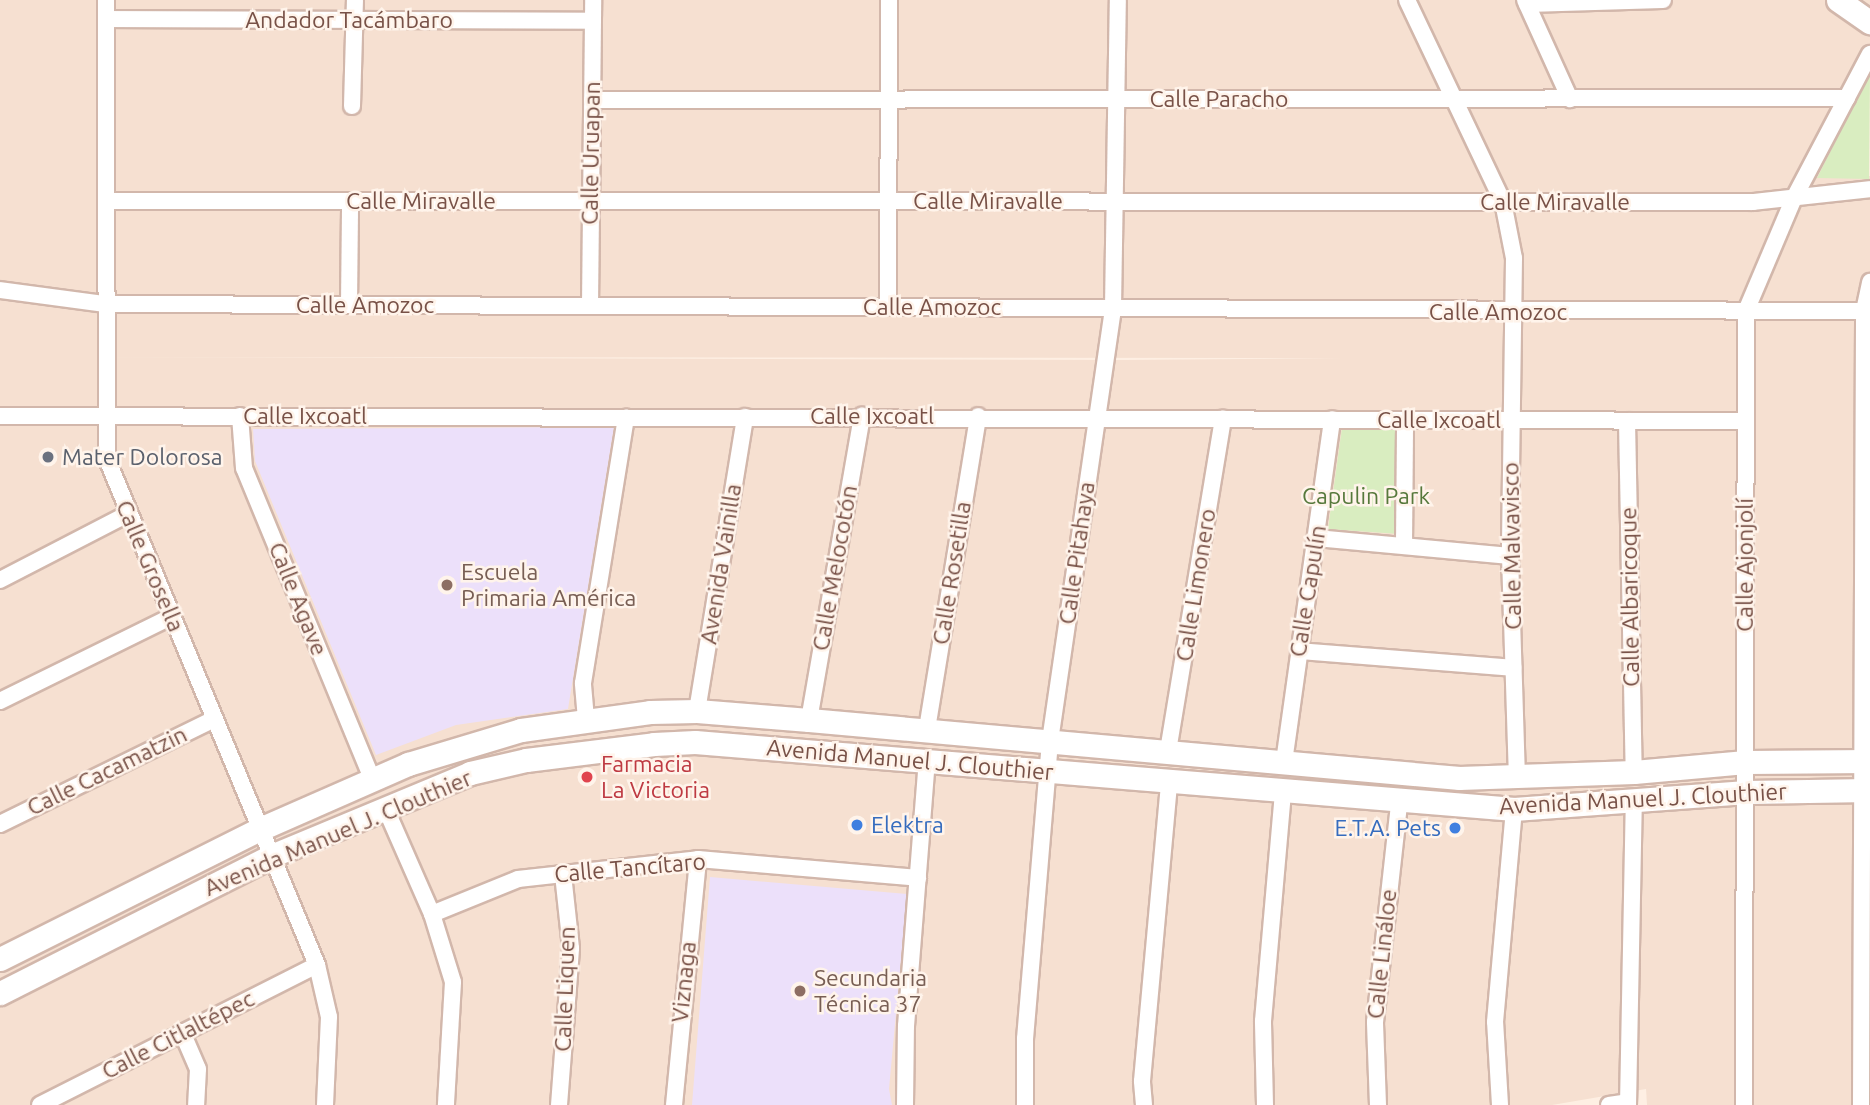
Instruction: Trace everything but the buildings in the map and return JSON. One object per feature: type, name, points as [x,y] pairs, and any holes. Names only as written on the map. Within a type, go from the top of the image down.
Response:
[{"type":"main road","points":[[1838,0],[1865,12]]},
{"type":"main road","name":"Avenida Manuel J. Clouthier","points":[[0,959],[260,829],[372,778],[459,745],[586,719],[697,711],[1283,762],[1517,779],[1746,762],[1866,761]]},
{"type":"main road","name":"Avenida Manuel J. Clouthier","points":[[0,993],[271,856],[470,774],[526,760],[654,744],[695,742],[1399,803],[1514,809],[1634,803],[1746,792],[1866,790]]},
{"type":"street","name":"Calle Grosella","points":[[106,0],[104,414],[107,459],[317,965],[329,1017],[325,1105]]},
{"type":"street","points":[[352,106],[355,0]]},
{"type":"street","name":"Calle Uruapan","points":[[590,306],[593,0]]},
{"type":"street","points":[[888,307],[889,0]]},
{"type":"street","name":"Calle Pitahaya","points":[[1025,1105],[1023,1065],[1050,741],[1114,307],[1118,0]]},
{"type":"street","name":"Calle Malvavisco","points":[[1407,0],[1503,202],[1514,258],[1510,556],[1517,779]]},
{"type":"street","points":[[1570,99],[1526,2],[1663,0]]},
{"type":"street","name":"Andador Tacámbaro","points":[[106,19],[593,21]]},
{"type":"street","name":"Calle Ajonjolí","points":[[1744,1105],[1746,310],[1794,198],[1870,54]]},
{"type":"street","name":"Calle Paracho","points":[[592,100],[1847,98]]},
{"type":"street","name":"Calle Miravalle","points":[[106,201],[1753,202],[1870,189]]},
{"type":"street","points":[[349,201],[349,305]]},
{"type":"street","points":[[1861,1105],[1866,1009],[1868,459],[1864,312],[1870,282]]},
{"type":"street","name":"Calle Amozoc","points":[[0,289],[105,304],[1114,307],[1513,313],[1746,310],[1864,312]]},
{"type":"street","name":"Calle Ixcoatl","points":[[0,416],[1096,416],[1744,421]]},
{"type":"street","name":"Calle Agave","points":[[240,416],[244,468],[372,778]]},
{"type":"street","name":"Calle Melocotón","points":[[809,720],[862,416]]},
{"type":"street","name":"Calle Rosetilla","points":[[927,730],[978,416]]},
{"type":"street","points":[[586,719],[583,683],[626,417]]},
{"type":"street","name":"Avenida Vainilla","points":[[697,711],[745,417]]},
{"type":"street","name":"Calle Limonero","points":[[1168,751],[1223,419]]},
{"type":"street","name":"Calle Capulín","points":[[1283,762],[1332,419]]},
{"type":"street","points":[[1404,544],[1405,420]]},
{"type":"street","name":"Calle Albaricoque","points":[[1627,421],[1634,772]]},
{"type":"street","points":[[0,580],[128,514]]},
{"type":"street","points":[[1317,538],[1404,544],[1510,556]]},
{"type":"street","points":[[0,701],[171,617]]},
{"type":"street","points":[[1298,651],[1513,668]]},
{"type":"street","name":"Calle Cacamatzin","points":[[0,824],[214,719]]},
{"type":"street","points":[[905,1105],[906,1026],[927,761]]},
{"type":"street","points":[[1144,1105],[1142,1081],[1169,782]]},
{"type":"street","points":[[1265,1105],[1263,1021],[1283,793]]},
{"type":"street","name":"Calle Lináloe","points":[[1378,1105],[1374,1022],[1399,803]]},
{"type":"street","points":[[1609,1105],[1628,1103],[1634,803]]},
{"type":"street","points":[[385,807],[432,914],[453,982],[455,1006],[446,1105]]},
{"type":"street","points":[[1500,1105],[1495,1022],[1514,809]]},
{"type":"street","name":"Calle Tancítaro","points":[[432,914],[505,883],[698,859],[918,878]]},
{"type":"street","name":"Viznaga","points":[[674,1105],[698,859]]},
{"type":"street","name":"Calle Liquen","points":[[559,1105],[571,948],[563,874]]},
{"type":"street","name":"Calle Citlaltépec","points":[[40,1105],[68,1099],[182,1032],[317,965]]},
{"type":"street","points":[[182,1032],[198,1069],[197,1105]]},
{"type":"shaded area","points":[[0,0],[1870,0],[1870,72],[1817,177],[1870,176],[1870,1105],[1647,1105],[1646,1089],[1552,1105],[0,1105]],"holes":[[[84,357],[1343,358],[1126,360]]]},
{"type":"shaded area","name":"Escuela Primaria América","points":[[614,427],[568,709],[456,725],[376,755],[255,461],[253,429]]},
{"type":"shaded area","name":"Secundaria Técnica 37","points":[[710,877],[907,894],[889,1089],[892,1105],[692,1105]]},
{"type":"green space","points":[[1870,72],[1869,179],[1817,178]]},
{"type":"green space","name":"Capulin Park","points":[[1342,428],[1400,430],[1399,534],[1328,529]]},
{"type":"place","name":"Mater Dolorosa","points":[[48,457]]},
{"type":"place","name":"Escuela Primaria América","points":[[447,585]]},
{"type":"place","name":"Farmacia La Victoria","points":[[587,777]]},
{"type":"place","name":"Elektra","points":[[857,825]]},
{"type":"place","name":"E.T.A. Pets","points":[[1455,828]]},
{"type":"place","name":"Secundaria Técnica 37","points":[[800,991]]}]
